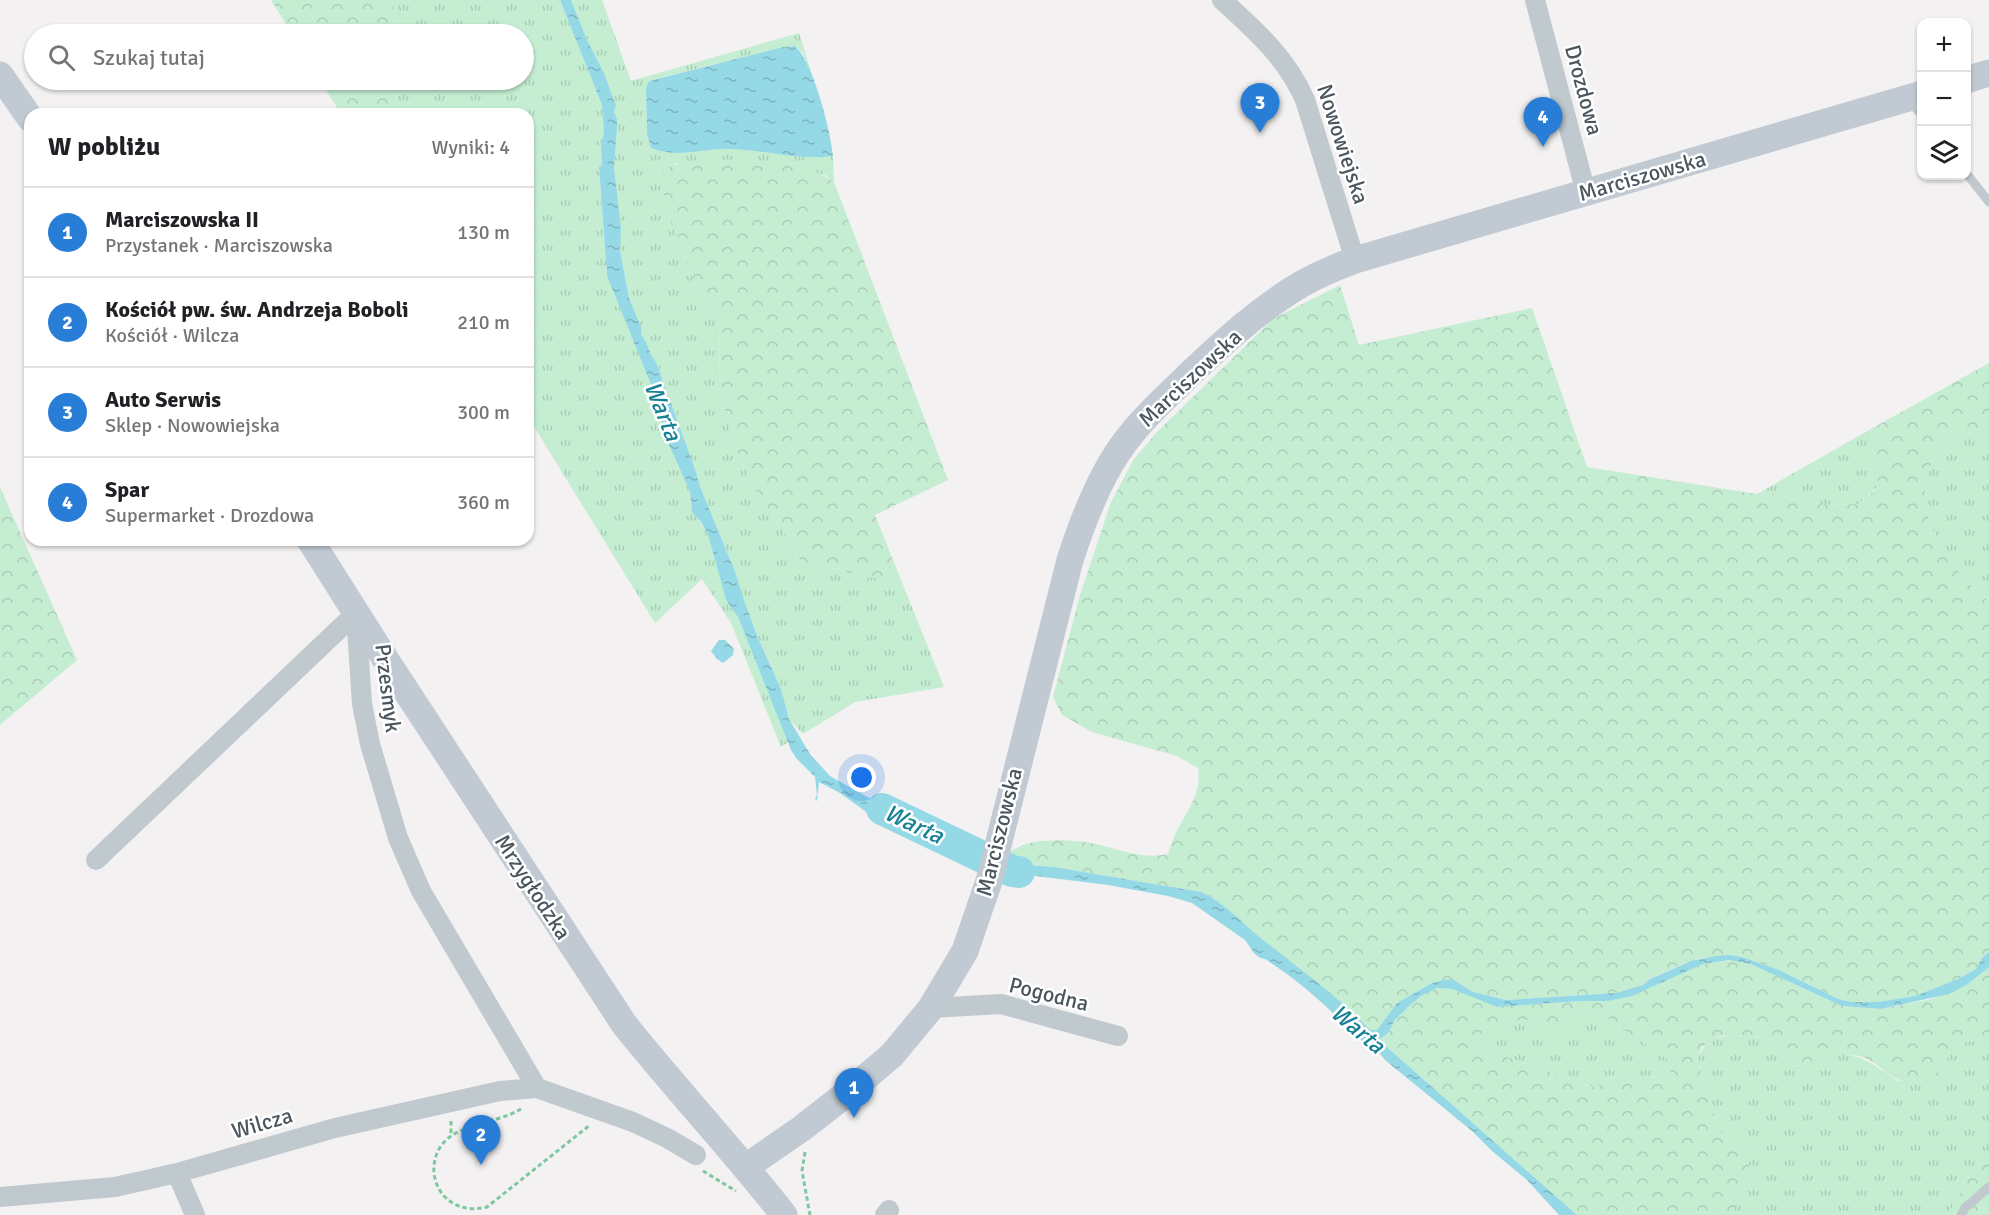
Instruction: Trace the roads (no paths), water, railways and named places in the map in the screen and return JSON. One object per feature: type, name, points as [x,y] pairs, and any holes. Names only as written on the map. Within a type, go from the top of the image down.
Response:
[{"type":"street","name":"Nowowiejska","points":[[1222,0],[1260,33],[1298,83],[1355,260]]},
{"type":"street","name":"Drozdowa","points":[[1534,0],[1586,193]]},
{"type":"street","points":[[1971,78],[1989,73]]},
{"type":"street","points":[[0,75],[24,109]]},
{"type":"street","name":"Marciszowska","points":[[746,1167],[801,1129],[892,1055],[931,1008],[965,951],[988,881],[1070,560],[1086,510],[1112,462],[1147,415],[1235,334],[1297,286],[1355,260],[1586,193],[1917,102]]},
{"type":"street","name":"Mrzygłodzka","points":[[314,546],[624,1024],[784,1215]]},
{"type":"street","name":"Przesmyk","points":[[96,860],[356,613]]},
{"type":"street","name":"Przesmyk","points":[[356,613],[362,704],[370,744],[398,838],[421,891],[537,1088]]},
{"type":"street","name":"Pogodna","points":[[931,1008],[1001,1005],[1119,1036]]},
{"type":"street","points":[[537,1088],[633,1122],[696,1155]]},
{"type":"street","name":"Wilcza","points":[[0,1197],[115,1187],[177,1173],[335,1128],[500,1091],[537,1088]]},
{"type":"street","points":[[177,1173],[195,1215]]},
{"type":"lane","points":[[1971,179],[1989,202]]},
{"type":"lane","points":[[1961,1215],[1965,1208],[1989,1187]]},
{"type":"water","points":[[560,0],[571,0],[588,42],[604,73],[616,106],[614,112],[617,126],[614,167],[621,229],[620,250],[629,298],[641,327],[641,334],[656,362],[701,489],[736,574],[758,638],[781,689],[789,719],[810,754],[830,776],[905,818],[924,820],[913,840],[819,782],[817,801],[815,799],[817,795],[815,777],[791,750],[738,617],[726,600],[708,535],[692,512],[690,492],[665,436],[652,387],[607,276],[599,167],[602,165],[601,146],[604,132],[602,105]]},
{"type":"water","points":[[795,46],[802,54],[814,81],[825,114],[833,156],[807,157],[730,149],[670,153],[651,148],[647,134],[646,88],[649,81],[783,47]]},
{"type":"water","points":[[719,640],[725,640],[734,649],[733,655],[723,663],[711,651]]},
{"type":"water","points":[[939,828],[977,843],[972,869],[929,846]]},
{"type":"water","points":[[1006,862],[1054,867],[1201,892],[1230,911],[1329,992],[1370,1030],[1377,1030],[1397,1003],[1432,983],[1452,979],[1473,992],[1506,1000],[1616,993],[1643,985],[1650,979],[1691,961],[1729,955],[1742,957],[1779,970],[1838,999],[1851,1002],[1877,1002],[1915,996],[1958,979],[1976,969],[1982,958],[1989,952],[1989,967],[1968,984],[1949,994],[1881,1009],[1842,1006],[1751,964],[1729,960],[1703,964],[1632,996],[1608,1001],[1497,1007],[1452,989],[1437,988],[1421,996],[1395,1020],[1388,1033],[1379,1040],[1577,1215],[1559,1215],[1527,1180],[1472,1131],[1364,1043],[1315,997],[1291,977],[1260,958],[1245,940],[1192,903],[1168,896],[1108,885],[1004,872]]},
{"type":"waterway","name":"Warta","points":[[882,809],[1012,871],[1019,872]]},
{"type":"place","name":"Auto Serwis","points":[[1260,133]]},
{"type":"place","name":"Spar","points":[[1543,147]]},
{"type":"place","name":"Marciszowska II","points":[[854,1118]]},
{"type":"place","name":"Kościół pw. św. Andrzeja Boboli","points":[[481,1165]]}]
